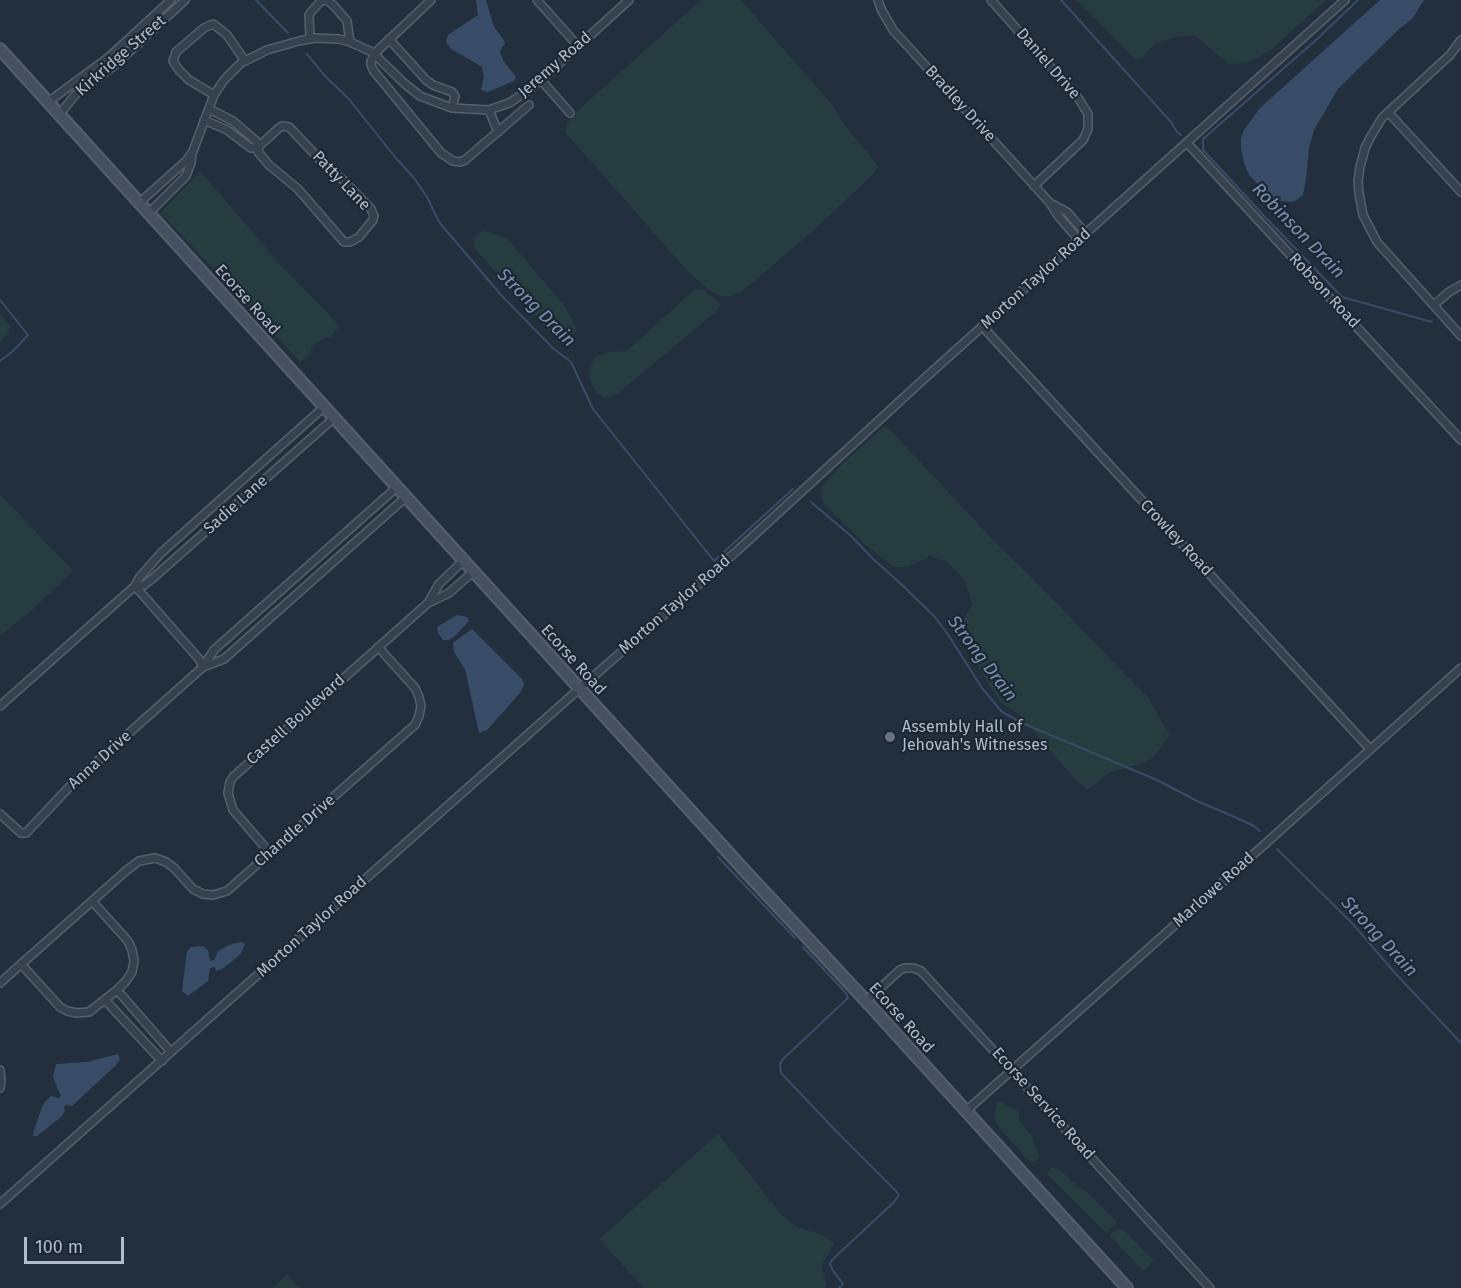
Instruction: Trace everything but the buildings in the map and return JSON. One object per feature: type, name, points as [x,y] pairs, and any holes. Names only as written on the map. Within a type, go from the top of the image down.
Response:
[{"type":"main road","name":"Ecorse Road","points":[[0,49],[579,689],[1127,1288]]},
{"type":"street","name":"Kirkridge Street","points":[[48,102],[109,57],[171,0]]},
{"type":"street","name":"Kirkridge Street","points":[[59,115],[75,95],[116,65],[185,0]]},
{"type":"street","points":[[310,39],[308,20],[310,12],[321,1],[327,0],[347,21],[351,42]]},
{"type":"street","points":[[431,0],[389,39],[375,54],[370,65],[441,153],[459,162],[465,160],[530,105]]},
{"type":"street","points":[[537,0],[578,46]]},
{"type":"street","name":"Jeremy Road","points":[[149,213],[186,176],[214,95],[228,75],[245,61],[280,46],[310,39],[324,38],[351,42],[375,54],[405,84],[430,101],[452,108],[489,110],[518,98],[541,80],[628,0]]},
{"type":"street","name":"Bradley Drive","points":[[878,0],[893,30],[1034,186],[1050,202],[1066,212],[1086,234]]},
{"type":"street","name":"Daniel Drive","points":[[991,0],[1079,99],[1088,114],[1088,129],[1083,140],[1034,186]]},
{"type":"street","name":"Morton Taylor Road","points":[[0,1203],[738,550],[982,326],[1345,0]]},
{"type":"street","points":[[214,95],[189,80],[179,70],[174,61],[176,52],[204,28],[213,24],[227,35],[245,61]]},
{"type":"street","points":[[389,39],[426,80],[452,92],[455,96],[452,108]]},
{"type":"street","points":[[1461,40],[1439,65],[1388,112],[1371,136],[1361,159],[1358,181],[1363,215],[1373,236],[1461,336]]},
{"type":"street","points":[[1454,49],[1460,55]]},
{"type":"street","points":[[541,80],[570,112]]},
{"type":"street","name":"Patty Lane","points":[[209,109],[233,121],[256,141],[259,146],[258,152],[269,165],[298,189],[344,242],[350,242],[359,237],[373,220],[371,209],[292,129],[285,126],[279,128],[259,146]]},
{"type":"street","points":[[489,110],[498,132]]},
{"type":"street","points":[[1388,112],[1461,192]]},
{"type":"street","points":[[204,120],[227,130],[251,148],[259,146]]},
{"type":"street","name":"Robson Road","points":[[1187,143],[1461,440]]},
{"type":"street","name":"Jeremy Road","points":[[140,203],[179,169],[193,151]]},
{"type":"street","name":"Bradley Drive","points":[[1050,202],[1078,240]]},
{"type":"street","points":[[1434,305],[1461,285]]},
{"type":"street","name":"Crowley Road","points":[[982,326],[1370,749]]},
{"type":"street","name":"Sadie Lane","points":[[0,706],[135,586],[139,578],[161,553],[324,407]]},
{"type":"street","name":"Sadie Lane","points":[[135,586],[144,585],[152,579],[334,418]]},
{"type":"street","name":"Anna Drive","points":[[0,814],[21,832],[26,833],[73,783],[203,667],[214,650],[397,488]]},
{"type":"street","name":"Anna Drive","points":[[203,667],[224,658],[406,497]]},
{"type":"street","name":"Castell Boulevard","points":[[428,603],[439,584],[464,560]]},
{"type":"street","name":"Castell Boulevard","points":[[270,853],[233,810],[229,799],[229,788],[237,772],[428,603],[449,593],[474,572]]},
{"type":"street","points":[[135,586],[199,658],[203,667]]},
{"type":"street","name":"Chandle Drive","points":[[2,981],[139,861],[155,858],[166,862],[193,889],[208,895],[218,894],[232,887],[411,729],[417,721],[421,706],[417,692],[378,647]]},
{"type":"street","name":"Marlowe Road","points":[[966,1110],[1461,668]]},
{"type":"street","points":[[21,964],[60,1007],[67,1011],[89,1012],[117,990],[132,972],[134,961],[132,950],[128,941],[92,901]]},
{"type":"street","name":"Ecorse Service Road","points":[[866,1001],[900,970],[918,969],[924,974],[1210,1288]]},
{"type":"street","points":[[117,990],[171,1052]]},
{"type":"street","points":[[105,1000],[162,1061]]},
{"type":"street","points":[[0,1070],[2,1080],[0,1088]]},
{"type":"green space","points":[[701,0],[741,0],[833,106],[845,126],[878,167],[811,233],[740,293],[725,297],[712,292],[690,274],[566,133],[566,125],[574,114]]},
{"type":"green space","points":[[1077,0],[1326,0],[1272,49],[1249,62],[1229,64],[1195,36],[1175,37],[1156,43],[1141,59],[1134,58]]},
{"type":"green space","points":[[200,171],[270,254],[337,323],[339,327],[330,337],[313,345],[308,357],[300,362],[160,213]]},
{"type":"green space","points":[[484,231],[502,236],[511,243],[563,304],[577,329],[574,335],[566,341],[550,332],[474,248],[475,236]]},
{"type":"green space","points":[[694,290],[703,290],[721,304],[718,310],[616,395],[604,398],[596,392],[591,383],[589,368],[595,357],[604,353],[628,350]]},
{"type":"green space","points":[[0,314],[11,327],[0,342]]},
{"type":"green space","points":[[885,426],[1148,698],[1170,735],[1154,757],[1140,764],[1111,772],[1087,790],[1071,775],[1020,715],[1000,702],[957,634],[972,605],[965,580],[947,562],[930,556],[908,567],[894,567],[866,545],[823,503],[821,488],[845,461]]},
{"type":"green space","points":[[0,494],[73,571],[32,610],[0,636]]},
{"type":"green space","points":[[1000,1101],[1007,1107],[1017,1110],[1019,1119],[1031,1134],[1040,1156],[1035,1161],[1030,1161],[1025,1157],[997,1125],[994,1116],[996,1105]]},
{"type":"green space","points":[[718,1134],[780,1213],[797,1227],[823,1235],[834,1243],[821,1267],[827,1283],[825,1288],[644,1288],[599,1239]]},
{"type":"green space","points":[[1052,1167],[1060,1170],[1078,1187],[1086,1191],[1116,1221],[1107,1232],[1051,1178],[1047,1173]]},
{"type":"green space","points":[[1123,1229],[1153,1260],[1143,1271],[1110,1236],[1112,1232]]},
{"type":"green space","points":[[287,1274],[299,1288],[273,1288]]},
{"type":"water","points":[[476,0],[486,0],[494,27],[504,40],[505,44],[500,53],[516,77],[514,81],[488,92],[481,90],[484,77],[482,67],[451,49],[446,42],[448,35],[478,15]]},
{"type":"water","points":[[1380,0],[1424,0],[1412,19],[1338,89],[1314,130],[1309,148],[1303,195],[1295,201],[1277,200],[1266,193],[1249,175],[1241,147],[1244,130],[1260,108]]},
{"type":"water","points":[[457,615],[467,617],[469,621],[455,636],[449,640],[443,640],[437,627]]},
{"type":"water","points":[[472,629],[522,679],[524,685],[521,692],[487,730],[479,733],[465,669],[454,652],[453,643]]},
{"type":"water","points":[[241,942],[245,944],[241,954],[222,969],[216,971],[215,967],[210,968],[208,981],[188,996],[182,991],[187,951],[191,947],[202,946],[208,950],[210,961],[214,960],[218,951]]},
{"type":"water","points":[[118,1054],[120,1059],[116,1065],[72,1106],[66,1105],[61,1117],[37,1136],[33,1136],[43,1104],[51,1096],[58,1098],[61,1096],[53,1076],[56,1064],[87,1062]]},
{"type":"waterway","name":"Strong Drain","points":[[256,0],[288,33]]},
{"type":"waterway","name":"Robinson Drain","points":[[1061,0],[1181,135]]},
{"type":"waterway","name":"Robinson Drain","points":[[1358,0],[1203,139],[1203,150],[1342,297],[1432,322]]},
{"type":"waterway","name":"Strong Drain","points":[[307,54],[325,76],[348,98],[414,178],[427,197],[439,222],[501,295],[554,349],[571,362],[593,409],[714,561],[793,489]]},
{"type":"waterway","points":[[0,300],[28,335],[0,361]]},
{"type":"waterway","name":"Strong Drain","points":[[811,502],[851,536],[935,617],[982,688],[1002,712],[1022,723],[1157,780],[1199,802],[1254,826],[1260,831]]},
{"type":"waterway","name":"Strong Drain","points":[[1277,849],[1352,923],[1461,1043]]},
{"type":"waterway","points":[[718,857],[795,938]]},
{"type":"waterway","points":[[803,947],[846,993],[848,998],[783,1059],[780,1064],[781,1073],[899,1195],[832,1260],[830,1264],[832,1269],[843,1284],[839,1288]]},
{"type":"place","name":"Assembly Hall of Jehovah's Witnesses","points":[[890,737]]}]
